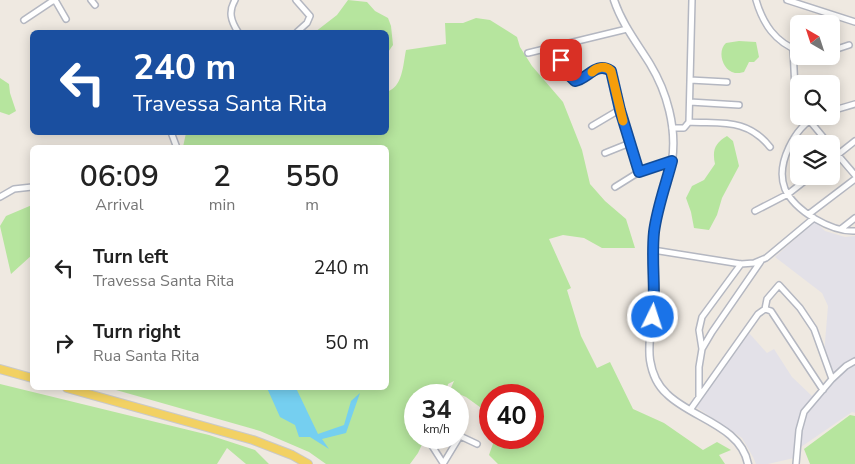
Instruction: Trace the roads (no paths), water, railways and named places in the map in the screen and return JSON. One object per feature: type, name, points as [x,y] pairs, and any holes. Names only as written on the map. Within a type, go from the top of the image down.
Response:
[{"type":"main road","points":[[0,369],[30,377]]},
{"type":"main road","points":[[73,390],[254,440],[292,455],[308,464]]},
{"type":"street","points":[[24,20],[55,0],[66,19]]},
{"type":"street","points":[[92,0],[95,5]]},
{"type":"street","points":[[235,0],[232,5],[231,16],[237,30]]},
{"type":"street","points":[[296,0],[308,12],[310,19],[299,30]]},
{"type":"street","points":[[614,0],[627,29],[661,85],[668,108],[674,144],[672,161],[656,218],[653,250],[654,306],[649,349],[652,370],[667,394],[737,441],[746,454],[748,464]]},
{"type":"street","points":[[672,128],[684,128],[689,122],[692,0]]},
{"type":"street","points":[[756,0],[764,21],[774,36],[790,47]]},
{"type":"street","points":[[787,0],[855,22]]},
{"type":"street","points":[[528,53],[627,29]]},
{"type":"street","points":[[558,46],[563,65],[575,81],[582,80],[595,69],[609,69],[639,172]]},
{"type":"street","points":[[840,48],[849,46]]},
{"type":"street","points":[[690,80],[727,82]]},
{"type":"street","points":[[690,102],[739,105]]},
{"type":"street","points":[[840,108],[855,104]]},
{"type":"street","points":[[592,126],[620,110]]},
{"type":"street","points":[[689,122],[742,126],[758,134],[770,147]]},
{"type":"street","points":[[796,135],[804,125]]},
{"type":"street","points":[[813,125],[822,135]]},
{"type":"street","points":[[840,153],[855,141]]},
{"type":"street","points":[[604,153],[630,143]]},
{"type":"street","points":[[790,147],[785,160],[783,175],[788,194],[799,207],[814,218],[829,226],[855,231]]},
{"type":"street","points":[[840,157],[855,175]]},
{"type":"street","points":[[615,187],[639,172],[672,161]]},
{"type":"street","points":[[808,214],[855,179]]},
{"type":"street","points":[[755,211],[788,194],[800,185]]},
{"type":"street","points":[[0,197],[14,189],[30,188]]},
{"type":"street","points":[[702,349],[761,261],[814,218]]},
{"type":"street","points":[[841,229],[855,218]]},
{"type":"street","points":[[653,250],[741,264],[761,261]]},
{"type":"street","points":[[699,397],[702,316],[741,264]]},
{"type":"street","points":[[690,410],[758,314],[765,309],[767,299],[779,285],[800,308],[814,329],[832,378]]},
{"type":"street","points":[[765,309],[771,312],[823,390]]},
{"type":"street","points":[[796,464],[801,420],[810,405],[832,378],[855,361]]},
{"type":"street","points":[[469,440],[477,444]]},
{"type":"street","points":[[434,449],[443,463],[452,449]]},
{"type":"water","points":[[268,390],[297,390],[318,434],[344,425],[351,401],[360,393],[346,433],[322,439],[329,449],[310,437],[299,437],[295,425],[280,417]]}]
